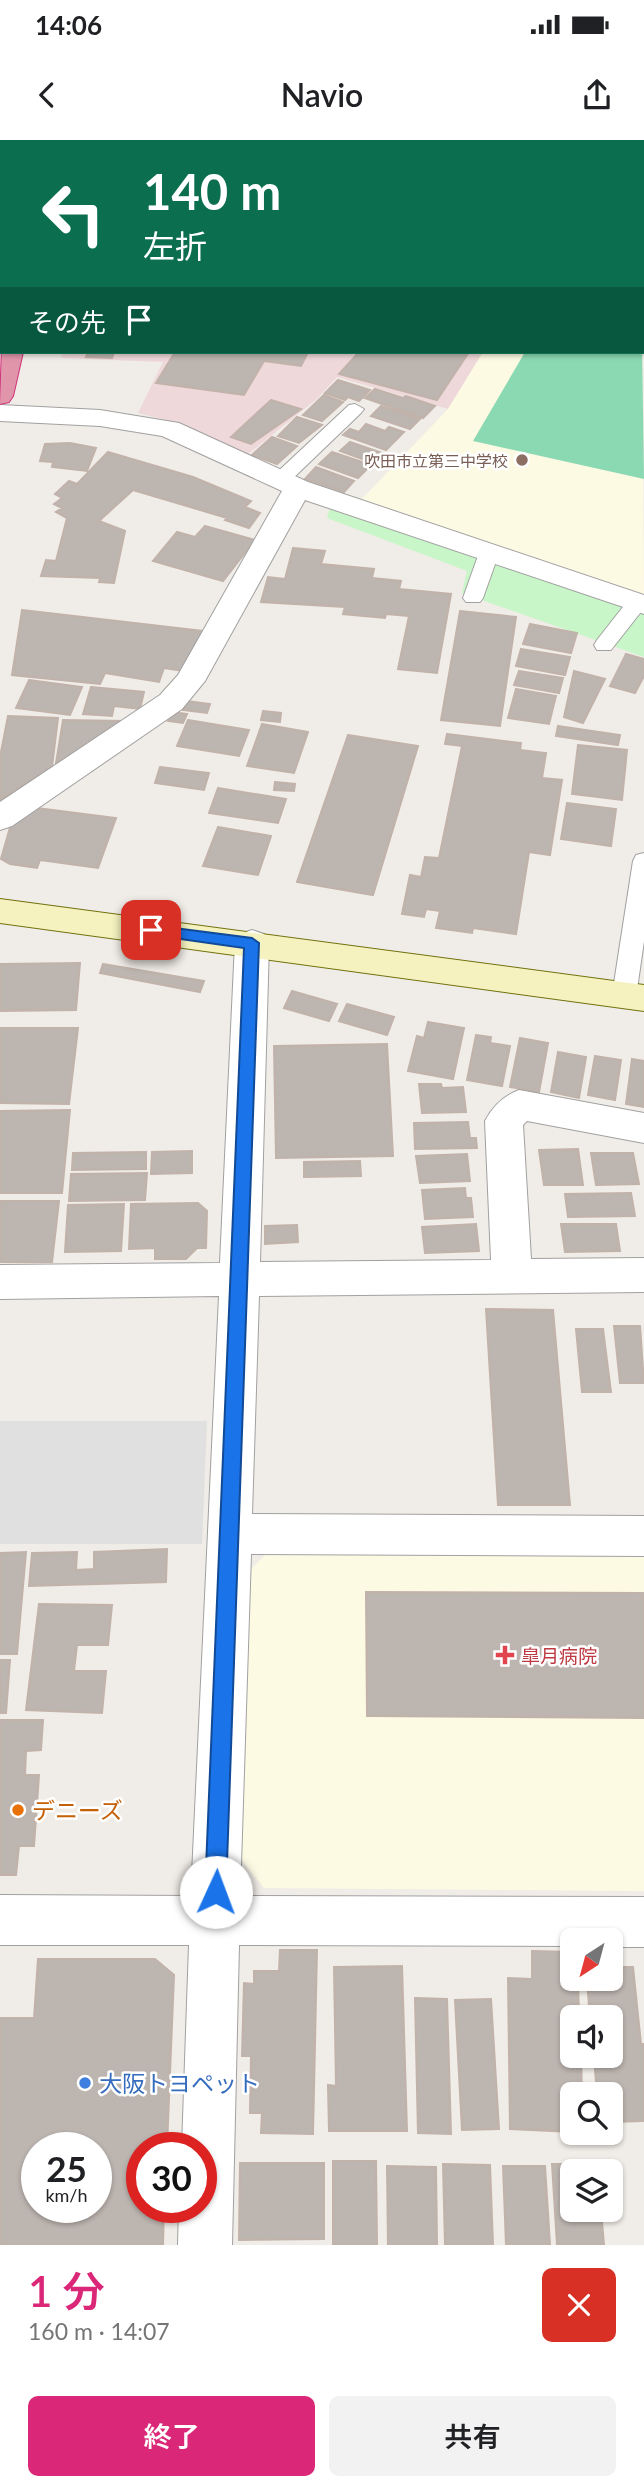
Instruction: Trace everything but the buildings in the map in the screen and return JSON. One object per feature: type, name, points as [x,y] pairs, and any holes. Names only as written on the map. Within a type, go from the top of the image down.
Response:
[{"type":"highway","points":[[0,396],[10,354]]},
{"type":"street","points":[[0,413],[100,418],[169,429],[289,484],[640,604]]},
{"type":"street","points":[[0,818],[172,702],[190,681],[289,484]]},
{"type":"street","points":[[0,911],[252,943],[634,997]]},
{"type":"street","points":[[205,2245],[252,943]]},
{"type":"street","points":[[512,1276],[505,1121],[519,1105],[644,1128]]},
{"type":"street","points":[[0,1282],[644,1275]]},
{"type":"street","points":[[229,1534],[644,1536]]},
{"type":"street","points":[[0,1920],[644,1922]]},
{"type":"lane","points":[[289,484],[355,409]]},
{"type":"lane","points":[[473,598],[489,553]]},
{"type":"lane","points":[[604,645],[640,604]]},
{"type":"lane","points":[[634,997],[644,861]]},
{"type":"shaded area","points":[[62,354],[482,354],[448,409],[337,377],[318,398],[247,455],[177,423],[138,413],[163,362],[61,358]]},
{"type":"shaded area","name":"吹田市立第三中学校","points":[[482,354],[642,354],[644,594],[361,500],[448,409]]},
{"type":"shaded area","points":[[0,1421],[207,1421],[202,1544],[0,1544]]},
{"type":"shaded area","points":[[266,1554],[644,1557],[644,1891],[264,1888],[240,1858],[239,1581]]},
{"type":"green space","points":[[524,354],[642,354],[644,479],[473,441]]},
{"type":"green space","points":[[330,507],[644,613],[644,657],[462,593],[467,571],[327,518]]},
{"type":"place","name":"吹田市立第三中学校","points":[[522,460]]},
{"type":"place","name":"皐月病院","points":[[505,1655]]},
{"type":"place","name":"デニーズ","points":[[18,1810]]},
{"type":"place","name":"大阪トヨペット","points":[[85,2083]]},
{"type":"route","points":[[151,930],[252,943],[216,1892]]}]
